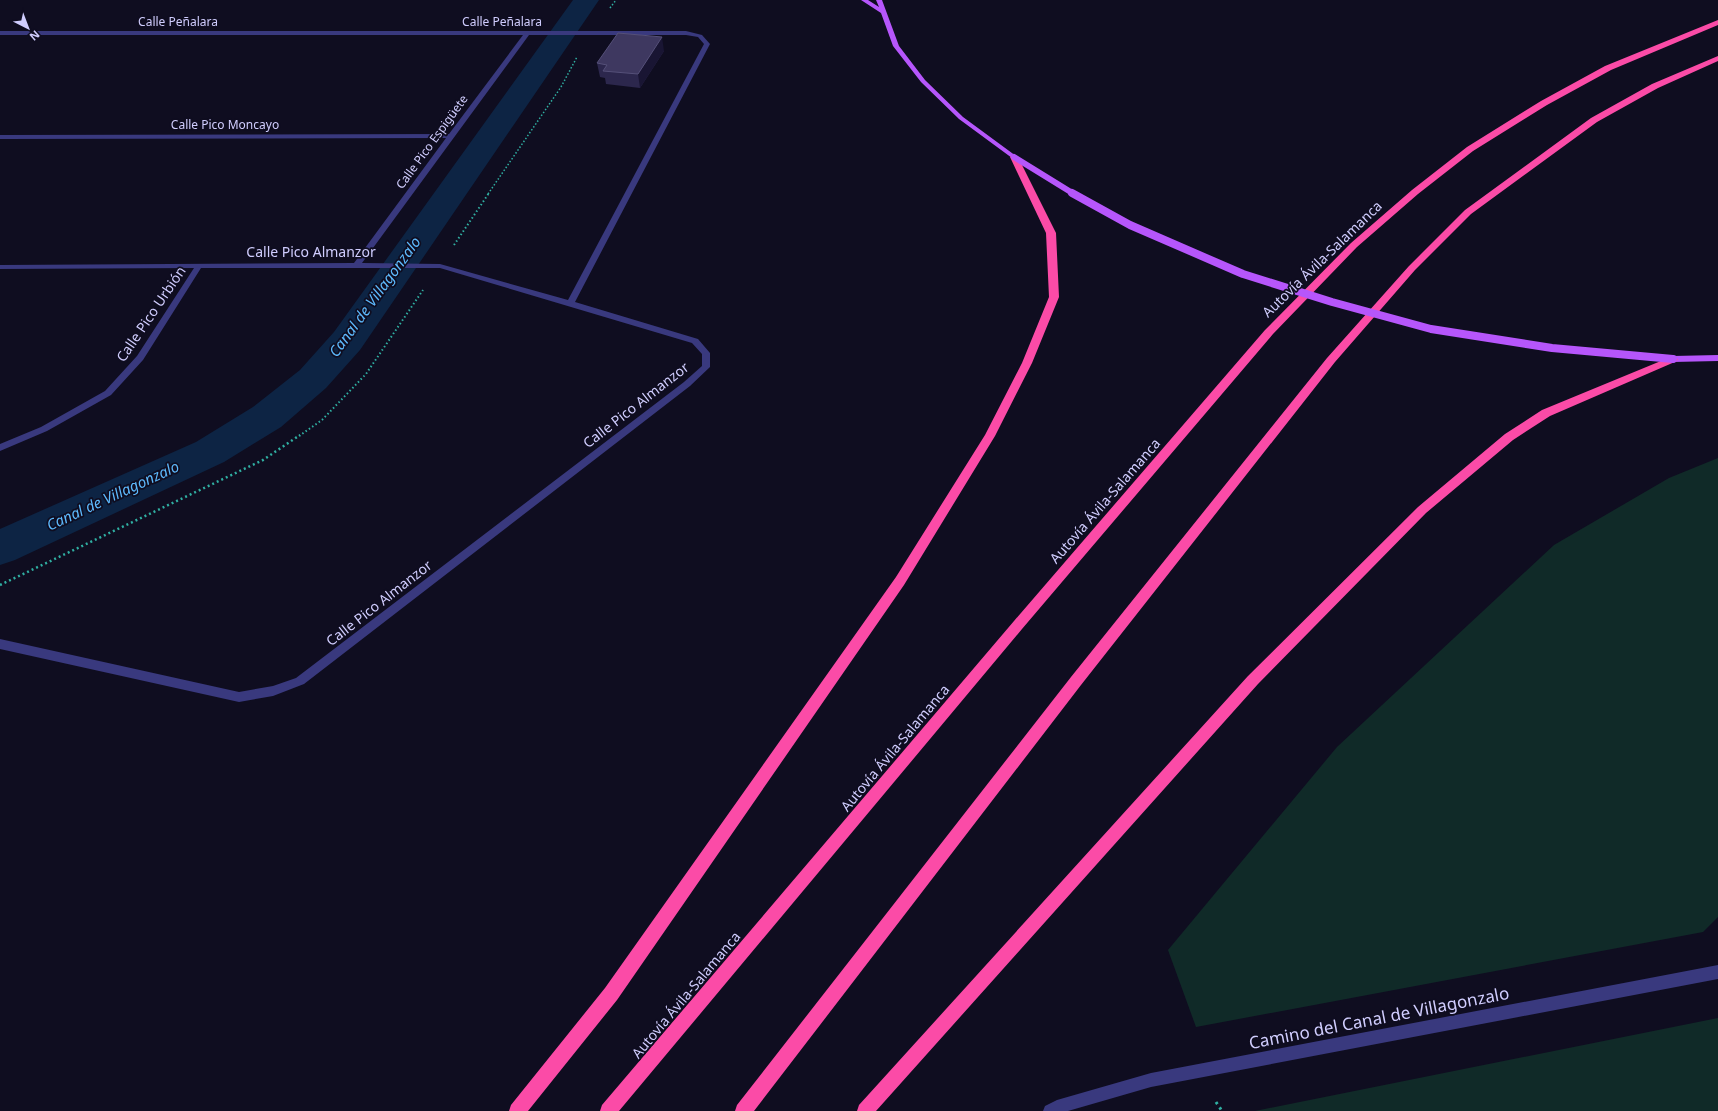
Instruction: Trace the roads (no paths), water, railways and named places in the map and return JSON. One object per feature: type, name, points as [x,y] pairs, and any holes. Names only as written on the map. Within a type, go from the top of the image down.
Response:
[{"type":"highway","name":"Autovía Ávila-Salamanca","points":[[608,1111],[1013,631],[1270,332],[1354,246],[1415,192],[1470,149],[1544,103],[1608,68],[1718,22]]},
{"type":"highway","points":[[742,1111],[1076,681],[1331,360],[1412,268],[1468,212],[1594,120],[1655,86],[1718,58]]},
{"type":"highway","points":[[517,1111],[620,982],[900,581],[990,436],[1027,363],[1054,297],[1051,233],[1014,157]]},
{"type":"highway","points":[[865,1111],[1253,680],[1422,510],[1509,437],[1546,413],[1673,359]]},
{"type":"main road","points":[[864,0],[882,11]]},
{"type":"main road","points":[[879,0],[896,46],[923,81],[961,118],[1014,157],[1070,192],[1130,224],[1243,274],[1332,302],[1431,329],[1552,348],[1673,359],[1718,358]]},
{"type":"street","name":"Calle Peñalara","points":[[0,33],[686,33],[700,36],[707,44],[570,303]]},
{"type":"street","name":"Calle Pico Espigüete","points":[[356,265],[527,33]]},
{"type":"street","name":"Calle Pico Moncayo","points":[[0,137],[450,136]]},
{"type":"street","name":"Calle Pico Urbión","points":[[0,448],[44,429],[108,393],[140,358],[199,266]]},
{"type":"street","name":"Calle Pico Almanzor","points":[[0,267],[440,266],[695,341],[706,353],[706,367],[687,384],[300,681],[273,691],[239,697],[0,644]]},
{"type":"street","name":"Camino del Canal de Villagonzalo","points":[[1050,1111],[1057,1107],[1151,1080],[1718,972]]},
{"type":"waterway","name":"Canal de Villagonzalo","points":[[0,548],[210,452],[267,417],[313,379],[347,341],[586,0]]}]
